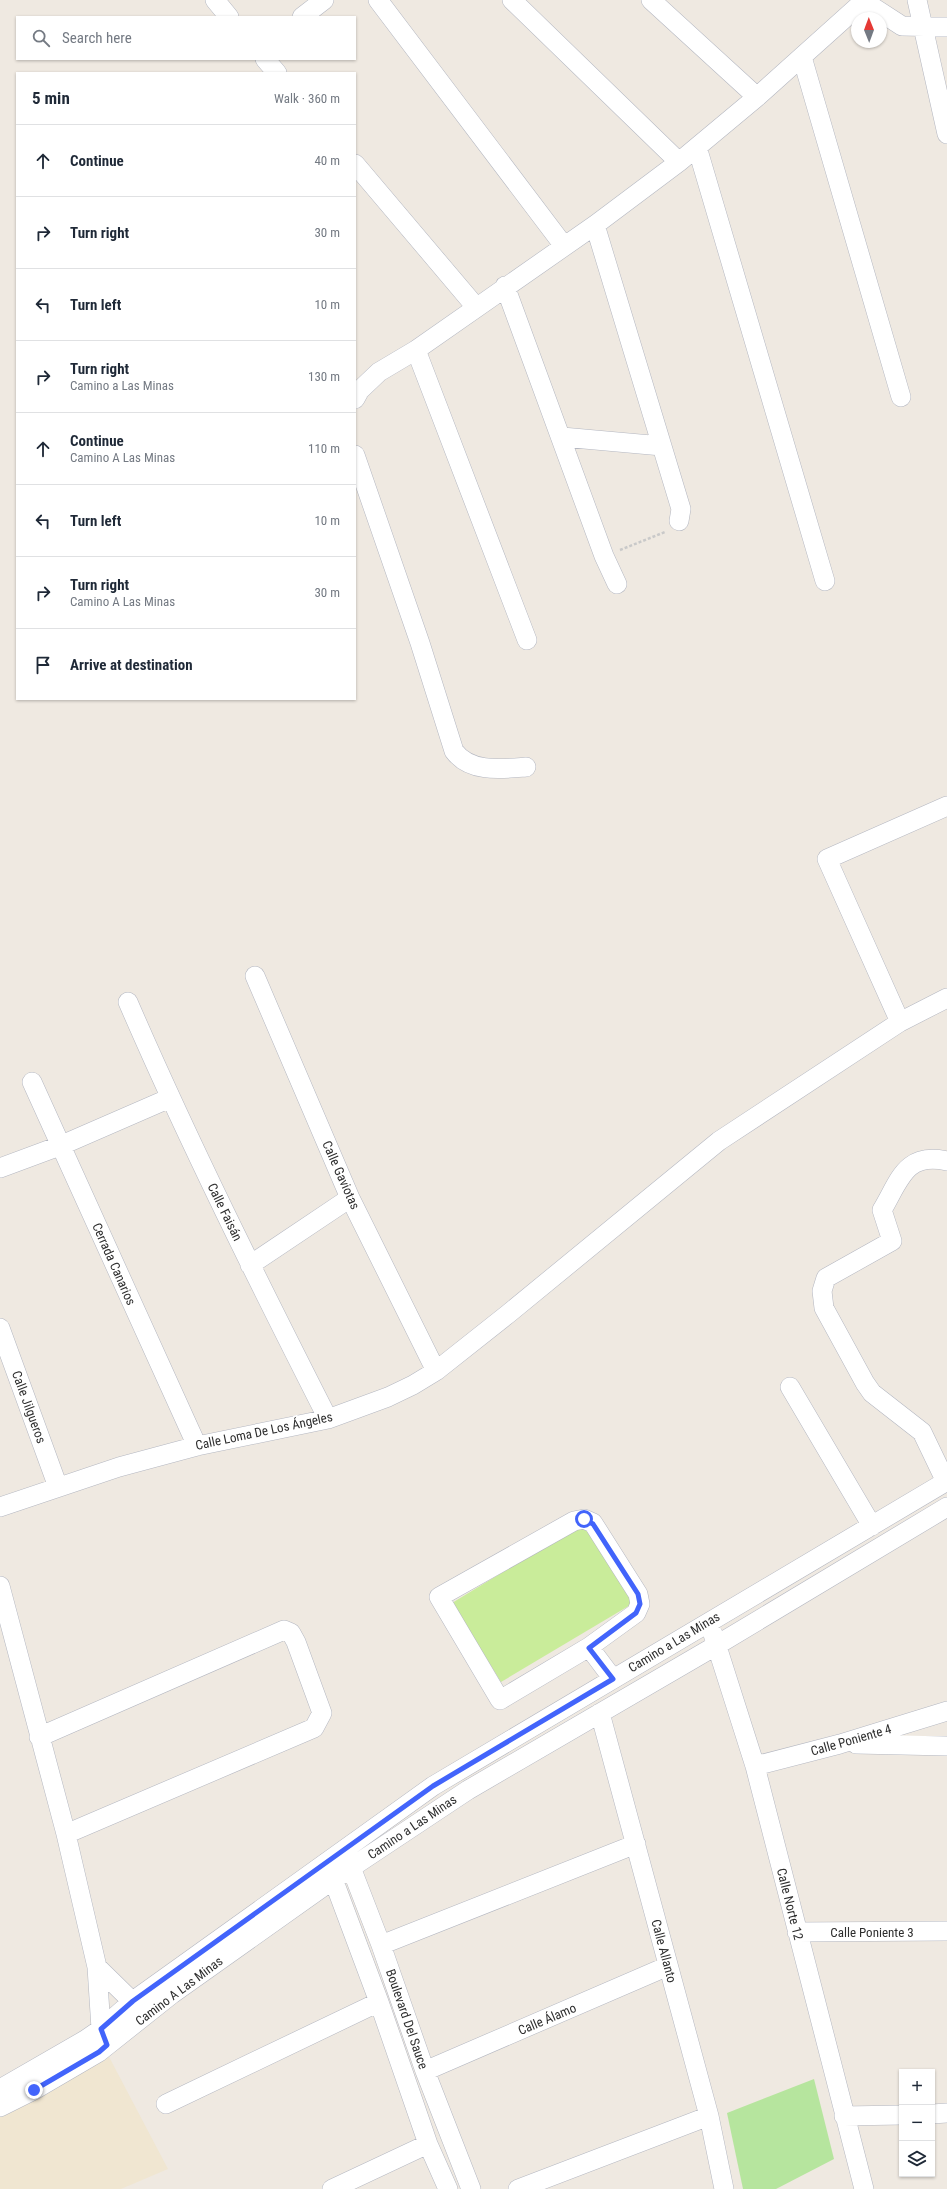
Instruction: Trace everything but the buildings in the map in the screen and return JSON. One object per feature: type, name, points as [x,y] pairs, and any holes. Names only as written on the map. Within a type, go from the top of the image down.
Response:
[{"type":"street","points":[[215,0],[229,16]]},
{"type":"street","points":[[303,16],[324,0]]},
{"type":"street","points":[[378,0],[564,246]]},
{"type":"street","points":[[512,0],[679,162]]},
{"type":"street","points":[[651,0],[757,97]]},
{"type":"street","points":[[356,397],[360,390],[379,372],[416,350],[505,286],[595,225],[679,162],[802,58],[864,0],[902,26],[947,27]]},
{"type":"street","points":[[917,0],[947,134]]},
{"type":"street","points":[[802,58],[901,397]]},
{"type":"street","points":[[266,60],[276,72]]},
{"type":"street","points":[[698,147],[825,581]]},
{"type":"street","points":[[356,165],[476,307]]},
{"type":"street","points":[[595,225],[681,509],[679,521]]},
{"type":"street","points":[[505,286],[562,437],[604,556],[617,584]]},
{"type":"street","points":[[416,350],[526,640]]},
{"type":"street","points":[[562,437],[662,446]]},
{"type":"street","points":[[356,458],[420,643],[454,751],[467,763],[482,767],[500,769],[526,767]]},
{"type":"street","points":[[900,1022],[827,860],[947,806]]},
{"type":"street","name":"Calle Gaviotas","points":[[255,976],[350,1198],[436,1371]]},
{"type":"street","name":"Calle Loma De Los Ángeles","points":[[0,1507],[119,1467],[196,1446],[328,1419],[388,1397],[436,1371],[719,1141],[900,1022],[947,998]]},
{"type":"street","name":"Calle Faisán","points":[[128,1002],[170,1098],[250,1265],[328,1419]]},
{"type":"street","name":"Cerrada Canarios","points":[[32,1082],[62,1145],[114,1265],[196,1446]]},
{"type":"street","points":[[0,1168],[62,1145],[170,1098]]},
{"type":"street","points":[[947,1161],[935,1158],[920,1160],[908,1167],[882,1210],[892,1241],[826,1278],[822,1291],[824,1308],[872,1393],[922,1432],[947,1482]]},
{"type":"street","points":[[250,1265],[350,1198]]},
{"type":"street","name":"Calle Jilgueros","points":[[0,1328],[58,1487]]},
{"type":"street","points":[[790,1387],[872,1526]]},
{"type":"street","name":"Camino a Las Minas","points":[[326,1861],[461,1768],[947,1482]]},
{"type":"street","name":"Camino a Las Minas","points":[[352,1867],[468,1790],[717,1645],[947,1507]]},
{"type":"street","points":[[584,1519],[593,1524],[638,1594],[640,1604],[636,1613],[589,1648],[500,1700],[439,1597],[574,1521],[584,1519]]},
{"type":"street","points":[[0,1586],[28,1686],[39,1737],[66,1834],[97,1967],[104,2037]]},
{"type":"street","name":"Calle Norte 12","points":[[708,1622],[717,1645],[755,1766],[864,2189]]},
{"type":"street","points":[[39,1737],[284,1630],[291,1633],[296,1642],[322,1712],[314,1728],[66,1834]]},
{"type":"street","points":[[589,1648],[613,1679]]},
{"type":"street","name":"Calle Poniente 4","points":[[755,1766],[840,1744],[947,1711]]},
{"type":"street","name":"Calle Allanto","points":[[600,1714],[709,2116],[724,2189]]},
{"type":"street","points":[[840,1744],[947,1746]]},
{"type":"street","points":[[381,1945],[636,1844]]},
{"type":"street","name":"Boulevard Del Sauce","points":[[343,1848],[352,1867],[425,2071],[471,2189]]},
{"type":"street","name":"Boulevard Del Sauce","points":[[326,1861],[379,2002],[428,2144],[448,2189]]},
{"type":"street","name":"Camino A Las Minas","points":[[0,2107],[34,2090],[104,2037],[133,2001],[326,1861]]},
{"type":"street","name":"Camino A Las Minas","points":[[0,2089],[61,2055],[104,2037],[145,2015],[352,1867]]},
{"type":"street","name":"Calle Poniente 3","points":[[797,1932],[947,1931]]},
{"type":"street","name":"Calle Álamo","points":[[425,2071],[668,1966]]},
{"type":"street","points":[[97,1967],[133,2001],[145,2015]]},
{"type":"street","points":[[166,2104],[379,2002]]},
{"type":"street","points":[[935,2114],[947,2113]]},
{"type":"street","points":[[844,2116],[899,2114]]},
{"type":"street","points":[[518,2189],[709,2116]]},
{"type":"street","points":[[332,2189],[428,2144]]},
{"type":"path","points":[[604,556],[670,530],[679,521]]},
{"type":"shaded area","points":[[107,2053],[168,2169],[121,2189],[0,2189],[0,2110]]},
{"type":"green space","points":[[585,1522],[637,1601],[501,1682],[452,1603]]},
{"type":"green space","points":[[814,2079],[834,2159],[776,2189],[743,2189],[727,2113]]},
{"type":"route","points":[[34,2090],[99,2052],[107,2045],[101,2029],[133,2001],[343,1848],[461,1768],[613,1679],[589,1648],[636,1613],[640,1604],[638,1594],[593,1524],[584,1519]]}]
